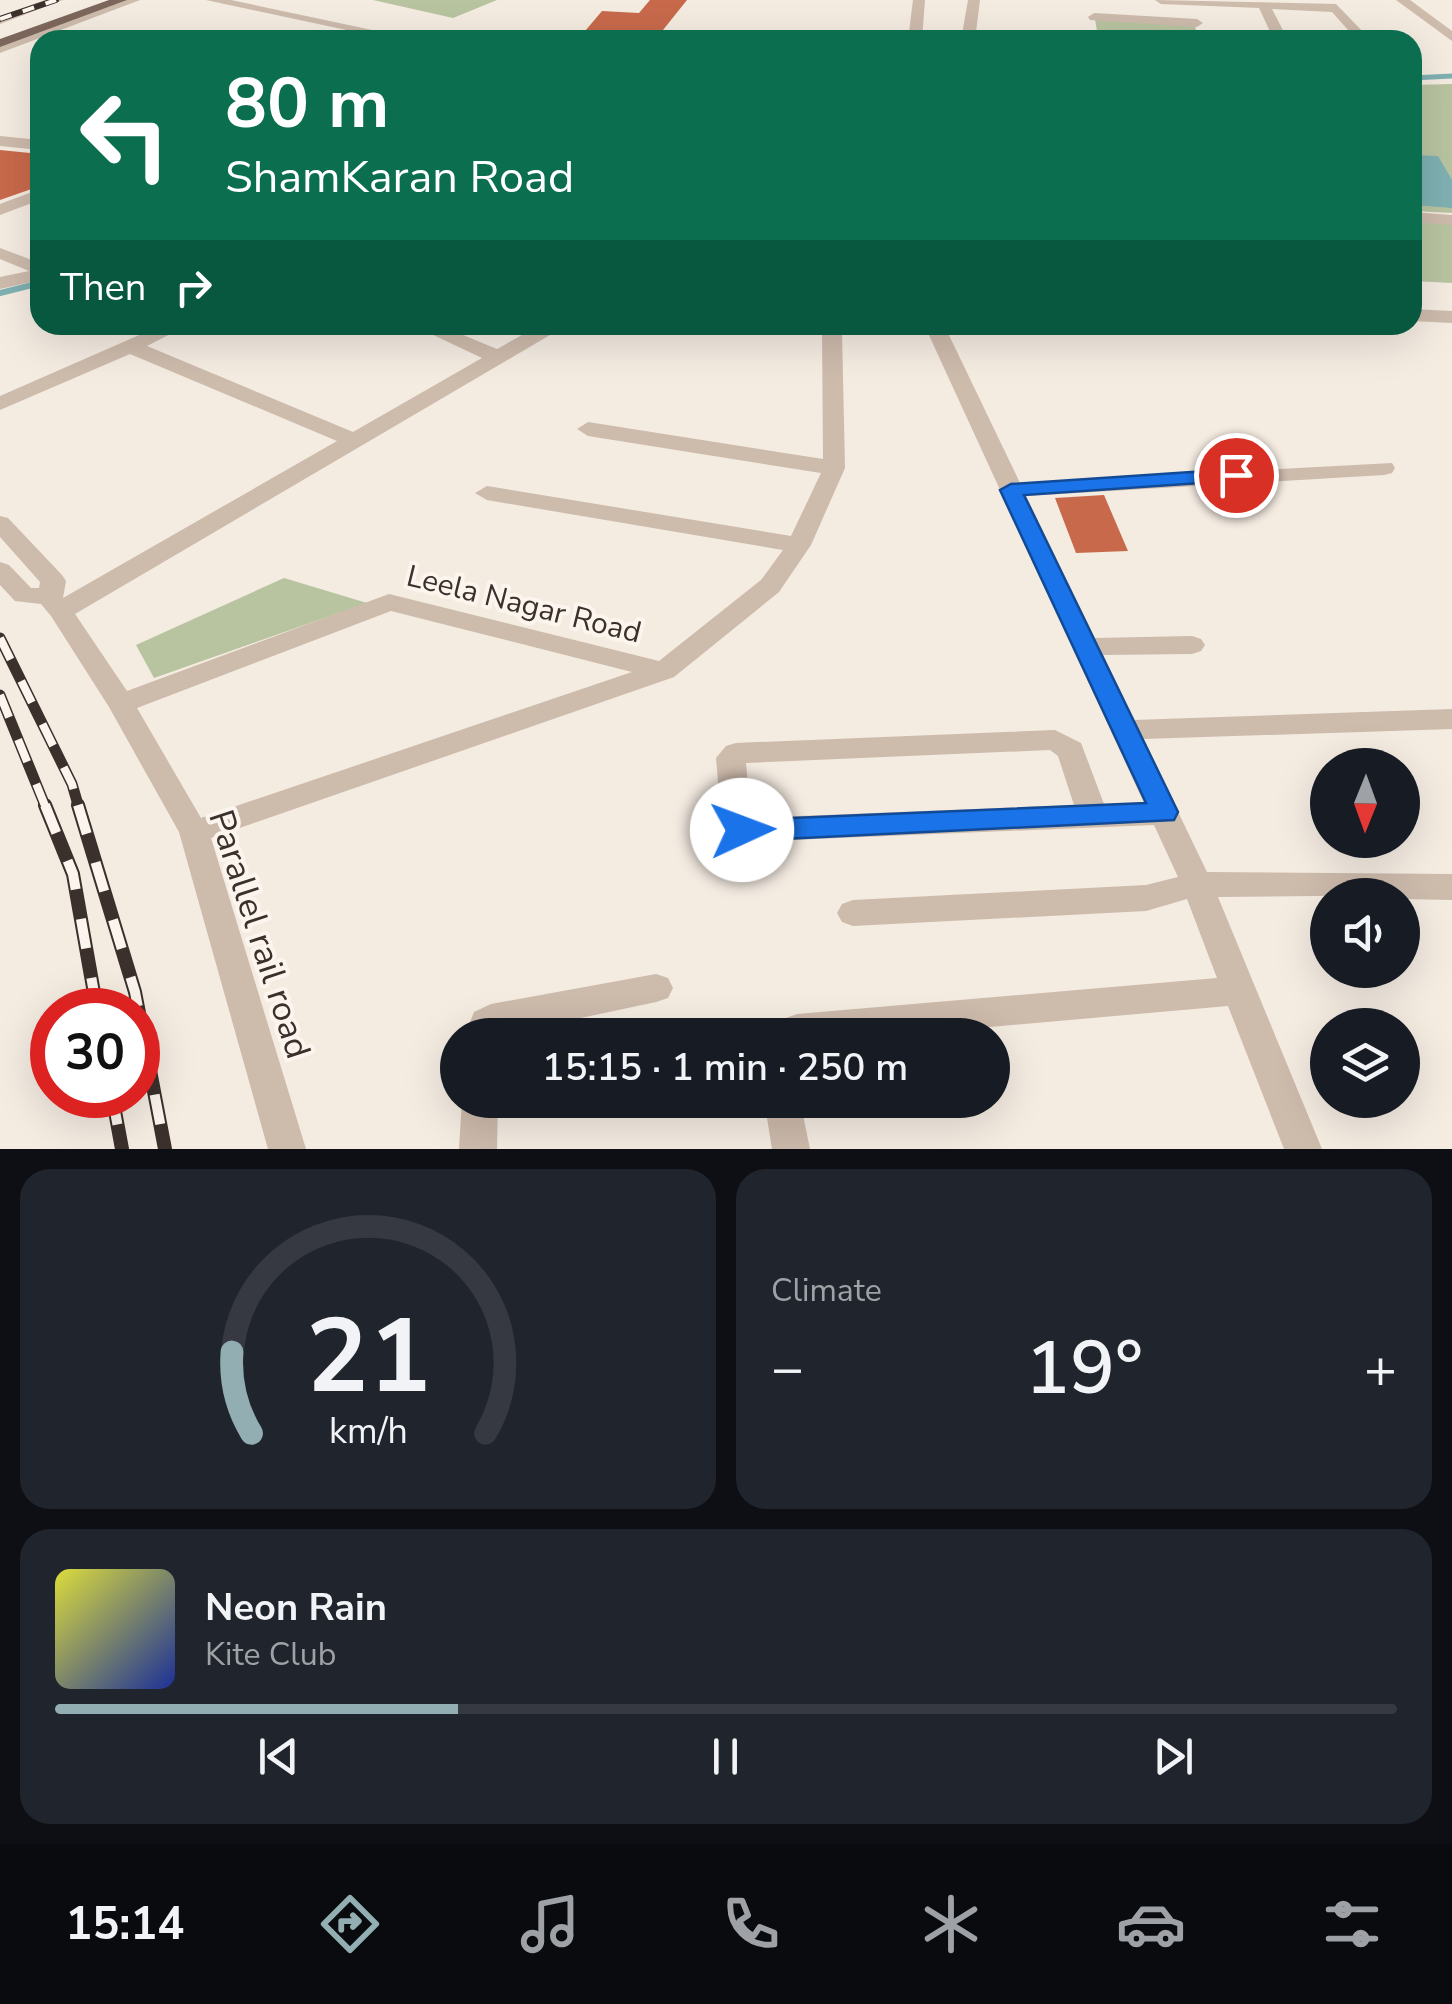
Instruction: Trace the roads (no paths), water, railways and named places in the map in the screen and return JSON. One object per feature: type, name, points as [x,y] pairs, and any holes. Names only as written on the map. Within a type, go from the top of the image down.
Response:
[{"type":"main road","points":[[0,40],[102,0]]},
{"type":"main road","points":[[30,30],[121,0]]},
{"type":"main road","points":[[0,40],[86,1]]},
{"type":"main road","points":[[0,40],[30,30]]},
{"type":"street","points":[[0,20],[56,0]]},
{"type":"street","points":[[50,30],[134,0]]},
{"type":"street","points":[[212,0],[363,30]]},
{"type":"street","points":[[907,30],[909,0]]},
{"type":"street","points":[[916,30],[919,0]]},
{"type":"street","points":[[970,30],[974,0]]},
{"type":"street","points":[[1141,0],[1146,20]]},
{"type":"street","points":[[1161,0],[1332,0]]},
{"type":"street","points":[[1247,0],[1341,10],[1356,30]]},
{"type":"street","points":[[1402,0],[1452,37]]},
{"type":"street","points":[[1270,2],[1278,30]]},
{"type":"street","points":[[1420,14],[1452,14]]},
{"type":"street","points":[[1094,17],[1198,23]]},
{"type":"street","points":[[0,40],[30,35]]},
{"type":"street","points":[[0,132],[30,135]]},
{"type":"street","points":[[0,141],[30,144]]},
{"type":"street","points":[[0,210],[30,198]]},
{"type":"street","points":[[1422,218],[1452,220]]},
{"type":"street","points":[[0,253],[30,267]]},
{"type":"street","points":[[0,283],[30,275]]},
{"type":"street","points":[[1422,316],[1452,317]]},
{"type":"street","points":[[0,404],[157,335]]},
{"type":"street","points":[[446,335],[498,357]]},
{"type":"street","points":[[0,570],[24,595],[55,604],[355,440],[498,357],[527,335]]},
{"type":"street","name":"Leela Nagar Road","points":[[121,704],[389,602],[664,671],[770,586],[799,546],[834,468],[832,335]]},
{"type":"street","points":[[949,335],[1011,490],[1128,730],[1197,884],[1303,1149]]},
{"type":"street","points":[[131,347],[355,440]]},
{"type":"street","points":[[588,428],[834,468]]},
{"type":"street","points":[[1011,490],[1384,468]]},
{"type":"street","points":[[487,493],[799,546]]},
{"type":"street","name":"Parallel rail road","points":[[0,523],[54,581],[55,604],[121,704],[194,832],[287,1149]]},
{"type":"street","points":[[1088,647],[1192,645]]},
{"type":"street","points":[[194,832],[664,671]]},
{"type":"street","points":[[1128,730],[1452,719]]},
{"type":"street","points":[[1093,816],[1071,750],[1055,740],[736,753],[731,758],[736,826],[742,830],[1093,816],[1164,812]]},
{"type":"street","points":[[853,913],[1146,898],[1197,884],[1452,887]]},
{"type":"street","points":[[496,1018],[656,988]]},
{"type":"street","points":[[922,1018],[1241,990]]},
{"type":"street","points":[[478,1149],[479,1118]]},
{"type":"street","points":[[785,1118],[790,1149]]},
{"type":"water","points":[[1422,155],[1438,156],[1452,180],[1452,208],[1422,206]]},
{"type":"waterway","points":[[1422,78],[1452,76]]},
{"type":"waterway","points":[[0,293],[30,286]]},
{"type":"railway","points":[[0,19],[56,0]]},
{"type":"railway","points":[[0,638],[72,784],[79,808]]},
{"type":"railway","points":[[0,695],[46,808]]},
{"type":"railway","points":[[45,805],[73,874],[93,988]]},
{"type":"railway","points":[[78,805],[135,992],[165,1149]]},
{"type":"railway","points":[[116,1118],[122,1149]]}]
